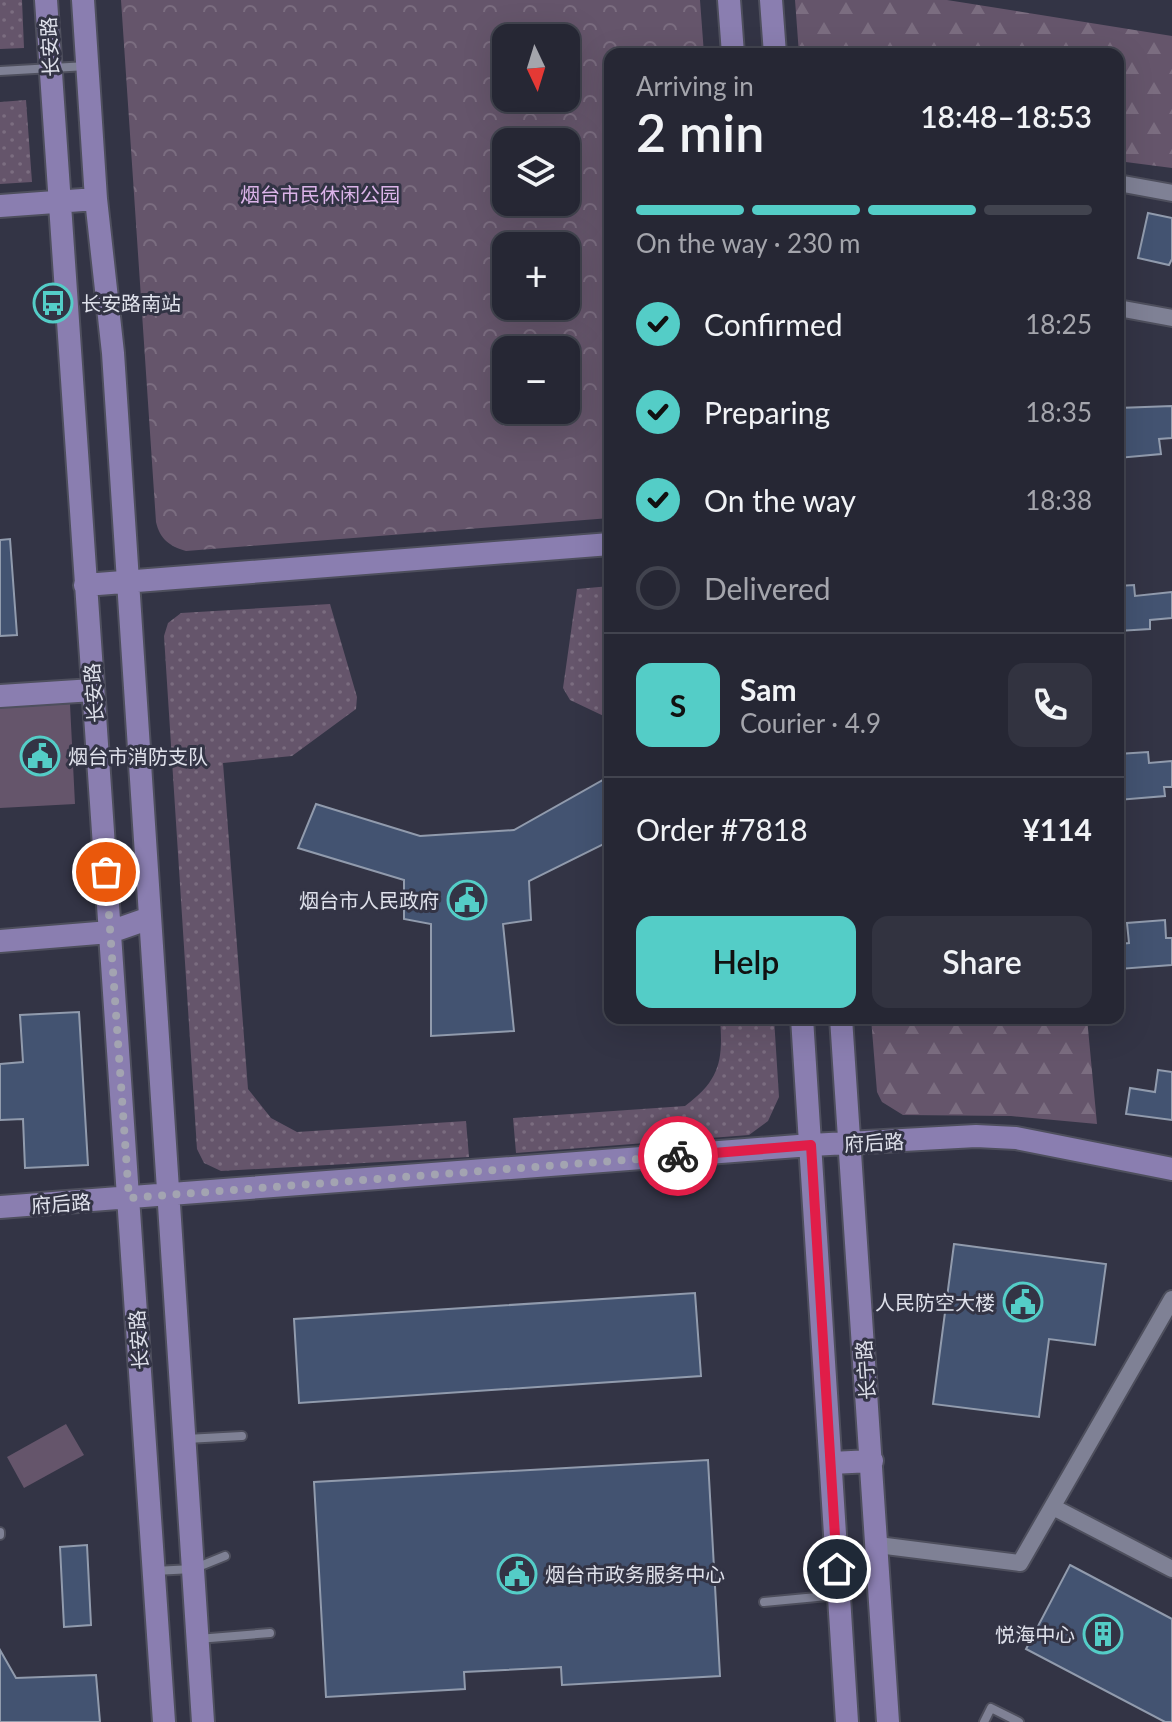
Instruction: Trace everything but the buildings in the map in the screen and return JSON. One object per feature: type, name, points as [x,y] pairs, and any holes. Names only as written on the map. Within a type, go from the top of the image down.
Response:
[{"type":"street","name":"长安路","points":[[46,0],[164,1722]]},
{"type":"street","points":[[83,0],[96,199],[113,353],[203,1722]]},
{"type":"street","points":[[729,0],[733,48]]},
{"type":"street","points":[[771,0],[775,48]]},
{"type":"street","points":[[1124,184],[1172,193]]},
{"type":"street","points":[[0,206],[96,199]]},
{"type":"street","points":[[1124,309],[1172,318]]},
{"type":"street","points":[[85,585],[604,544]]},
{"type":"street","points":[[0,696],[93,690]]},
{"type":"street","points":[[0,941],[110,932],[150,918]]},
{"type":"street","name":"长宁路","points":[[802,1024],[848,1718]]},
{"type":"street","name":"长宁路","points":[[841,1024],[887,1716]]},
{"type":"street","name":"府后路","points":[[0,1207],[811,1145],[976,1136],[1016,1138],[1172,1169]]},
{"type":"street","points":[[878,1545],[1020,1563],[1172,1299]]},
{"type":"street","points":[[831,1463],[872,1461]]},
{"type":"street","points":[[1053,1507],[1172,1569]]},
{"type":"lane","points":[[0,71],[87,66]]},
{"type":"lane","points":[[185,1440],[242,1436]]},
{"type":"lane","points":[[154,1571],[193,1569],[225,1556]]},
{"type":"lane","points":[[764,1602],[839,1595]]},
{"type":"lane","points":[[198,1639],[270,1633]]},
{"type":"lane","points":[[984,1722],[991,1708],[1019,1722]]},
{"type":"green space","points":[[0,0],[22,0],[24,48],[0,49]]},
{"type":"green space","name":"烟台市民休闲公园","points":[[121,0],[700,0],[704,48],[604,48],[604,518],[186,551],[166,541],[156,522]]},
{"type":"green space","points":[[795,0],[947,0],[1172,36],[1172,168],[1124,162],[1124,48],[799,48]]},
{"type":"green space","points":[[26,100],[32,182],[0,184],[0,102]]},
{"type":"green space","points":[[604,587],[604,716],[570,700],[563,688],[577,589]]},
{"type":"green space","points":[[330,604],[357,697],[356,709],[292,756],[223,763],[248,1089],[271,1118],[297,1132],[466,1121],[469,1157],[221,1171],[204,1163],[197,1149],[164,636],[168,623],[181,613]]},
{"type":"green space","name":"烟台市消防支队","points":[[70,704],[75,804],[0,808],[0,708]]},
{"type":"green space","points":[[720,1024],[774,1024],[779,1097],[768,1121],[749,1135],[516,1153],[513,1118],[685,1106],[713,1077],[721,1046]]},
{"type":"green space","points":[[871,1024],[1088,1024],[1097,1124],[1011,1116],[903,1115],[882,1102],[877,1092]]},
{"type":"green space","points":[[66,1424],[84,1455],[24,1488],[7,1457]]},
{"type":"way so far","points":[[106,872],[129,1198],[678,1156]]},
{"type":"place","name":"长安路南站","points":[[53,303]]},
{"type":"place","name":"烟台市消防支队","points":[[40,756]]},
{"type":"place","name":"烟台市人民政府","points":[[467,900]]},
{"type":"place","name":"人民防空大楼","points":[[1023,1302]]},
{"type":"place","name":"烟台市政务服务中心","points":[[517,1574]]},
{"type":"place","name":"悦海中心","points":[[1103,1634]]},
{"type":"route","points":[[678,1156],[811,1145],[837,1569]]}]
